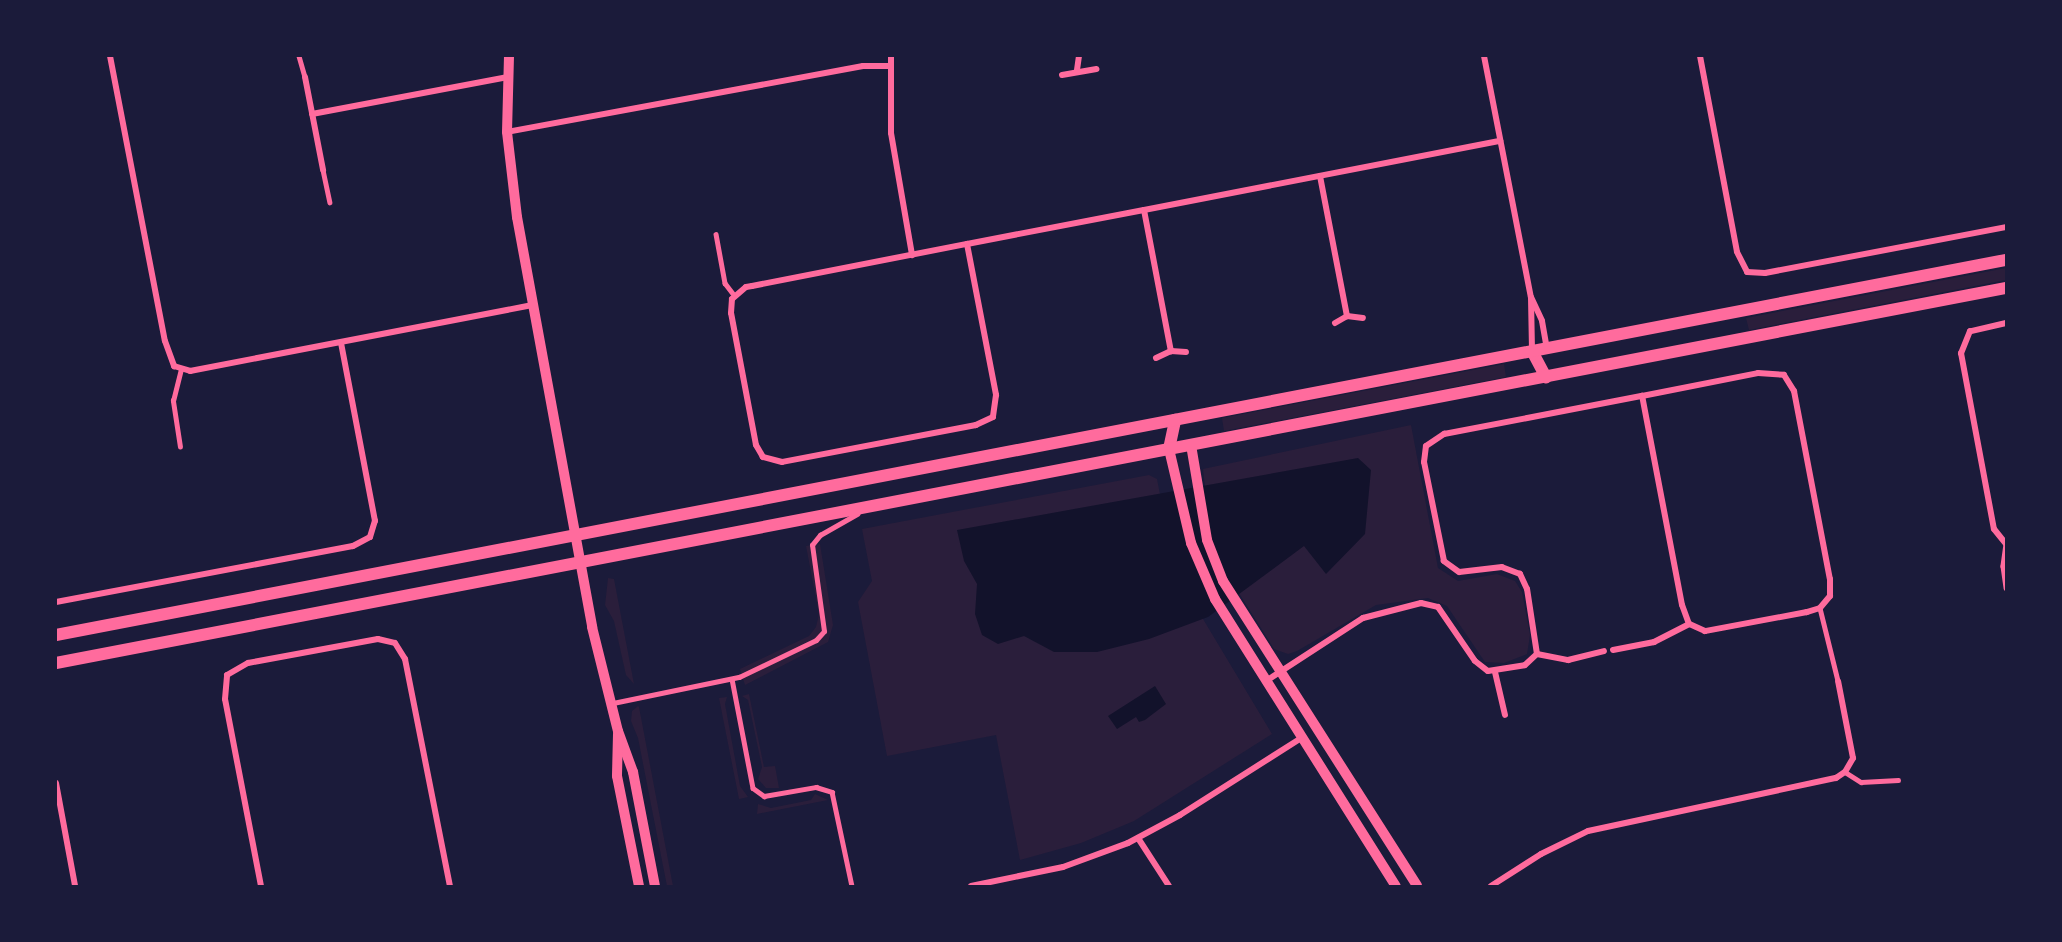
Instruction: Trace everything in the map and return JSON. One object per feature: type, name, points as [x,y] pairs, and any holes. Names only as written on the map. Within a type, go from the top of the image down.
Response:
[{"type":"main road","points":[[56,635],[2007,260]]},
{"type":"main road","points":[[56,663],[2007,288]]},
{"type":"main road","points":[[1546,377],[1547,349]]},
{"type":"main road","points":[[1532,351],[1546,377]]},
{"type":"main road","points":[[1175,420],[1191,445]]},
{"type":"main road","points":[[1169,449],[1175,420]]},
{"type":"main road","points":[[56,673],[73,659]]},
{"type":"street","points":[[110,56],[165,341],[171,363],[181,370],[534,306]]},
{"type":"street","points":[[508,56],[507,132],[512,189],[580,561],[618,731],[633,772],[655,886]]},
{"type":"street","points":[[891,56],[893,153],[912,255]]},
{"type":"street","points":[[1077,70],[1079,56]]},
{"type":"street","points":[[1484,56],[1531,297],[1542,321],[1547,349]]},
{"type":"street","points":[[1700,56],[1737,252],[1747,272],[1765,273],[2007,227]]},
{"type":"street","points":[[507,132],[863,66],[890,66]]},
{"type":"street","points":[[1062,75],[1077,70],[1096,69]]},
{"type":"street","points":[[305,77],[323,170]]},
{"type":"street","points":[[312,114],[507,77]]},
{"type":"street","points":[[967,244],[997,403],[993,417],[976,425],[782,462],[768,460],[756,445],[731,313],[734,295],[752,286],[967,244],[1500,141]]},
{"type":"street","points":[[1320,176],[1347,316]]},
{"type":"street","points":[[1144,210],[1171,351]]},
{"type":"street","points":[[1531,297],[1528,323],[1532,351]]},
{"type":"street","points":[[1335,323],[1347,316],[1363,318]]},
{"type":"street","points":[[2006,544],[1994,528],[1961,353],[1964,339],[1979,328],[2007,323]]},
{"type":"street","points":[[56,602],[353,546],[370,537],[375,521],[340,342]]},
{"type":"street","points":[[1155,358],[1171,351],[1186,352]]},
{"type":"street","points":[[1537,654],[1527,589],[1520,574],[1502,567],[1459,572],[1444,561],[1424,462],[1426,446],[1444,434],[1758,373],[1778,373],[1790,381],[1830,579],[1830,596],[1820,608],[1713,630],[1689,624],[1654,642],[1613,650]]},
{"type":"street","points":[[1642,396],[1682,605],[1689,624]]},
{"type":"street","points":[[1191,445],[1207,540],[1237,604],[1417,886]]},
{"type":"street","points":[[1169,449],[1175,480],[1197,559],[1224,613],[1396,886]]},
{"type":"street","points":[[739,677],[816,640],[824,631],[813,545]]},
{"type":"street","points":[[1266,681],[1363,618],[1421,603],[1438,607],[1475,661],[1495,672],[1525,665],[1537,654]]},
{"type":"street","points":[[261,886],[225,699],[227,675],[248,663],[386,639],[399,647],[406,666],[450,886]]},
{"type":"street","points":[[1537,654],[1568,660],[1604,651]]},
{"type":"street","points":[[1495,672],[1505,715]]},
{"type":"street","points":[[1491,886],[1541,854],[1588,831],[1824,782],[1845,772],[1852,749],[1838,681]]},
{"type":"street","points":[[971,886],[1073,864],[1138,838],[1317,728]]},
{"type":"street","points":[[618,731],[617,776],[639,886]]},
{"type":"street","points":[[56,783],[75,886]]},
{"type":"street","points":[[1138,838],[1169,886]]},
{"type":"lane","points":[[300,56],[305,77]]},
{"type":"lane","points":[[323,170],[330,202]]},
{"type":"lane","points":[[716,234],[725,283],[734,295]]},
{"type":"lane","points":[[180,447],[173,401],[181,370]]},
{"type":"lane","points":[[813,545],[820,535],[872,506]]},
{"type":"lane","points":[[2006,544],[2002,566],[2007,588]]},
{"type":"lane","points":[[1820,608],[1838,681]]},
{"type":"lane","points":[[612,703],[739,677]]},
{"type":"lane","points":[[732,679],[753,788],[764,796],[816,787],[832,792],[852,886]]},
{"type":"lane","points":[[1845,772],[1861,782],[1898,780]]},
{"type":"shaded area","points":[[2006,268],[2006,280],[1749,330],[1746,318]]},
{"type":"shaded area","points":[[1504,364],[1506,377],[1224,431],[1222,418]]},
{"type":"shaded area","points":[[1411,425],[1438,568],[1458,581],[1497,574],[1515,581],[1522,592],[1530,635],[1527,654],[1504,663],[1485,662],[1447,606],[1428,598],[1376,605],[1297,651],[1288,654],[1274,649],[1232,582],[1208,513],[1203,469]]},
{"type":"shaded area","points":[[1358,458],[1371,470],[1365,534],[1326,574],[1304,546],[1208,617],[1149,639],[1097,652],[1054,652],[1024,636],[998,644],[982,635],[975,614],[977,584],[964,561],[957,530]]},
{"type":"shaded area","points":[[1149,475],[1157,479],[1167,530],[1200,614],[1272,734],[1134,821],[1081,843],[1020,860],[996,735],[887,756],[858,602],[872,581],[862,529]]},
{"type":"shaded area","points":[[820,544],[833,625],[828,642],[745,685],[740,669],[809,636],[816,627],[819,614],[806,546]]},
{"type":"shaded area","points":[[608,578],[614,579],[634,684],[626,675],[614,621],[605,605]]},
{"type":"shaded area","points":[[1155,686],[1166,704],[1145,720],[1139,722],[1136,717],[1117,729],[1108,716]]},
{"type":"shaded area","points":[[749,694],[764,767],[775,766],[779,788],[766,788],[758,779],[762,767],[748,700],[742,696]]},
{"type":"shaded area","points":[[727,697],[725,704],[740,786],[748,797],[739,799],[719,698]]},
{"type":"shaded area","points":[[638,706],[673,886],[667,886],[638,738],[631,721],[632,711]]},
{"type":"shaded area","points":[[815,794],[828,800],[757,814],[758,804],[771,808],[811,800]]}]
